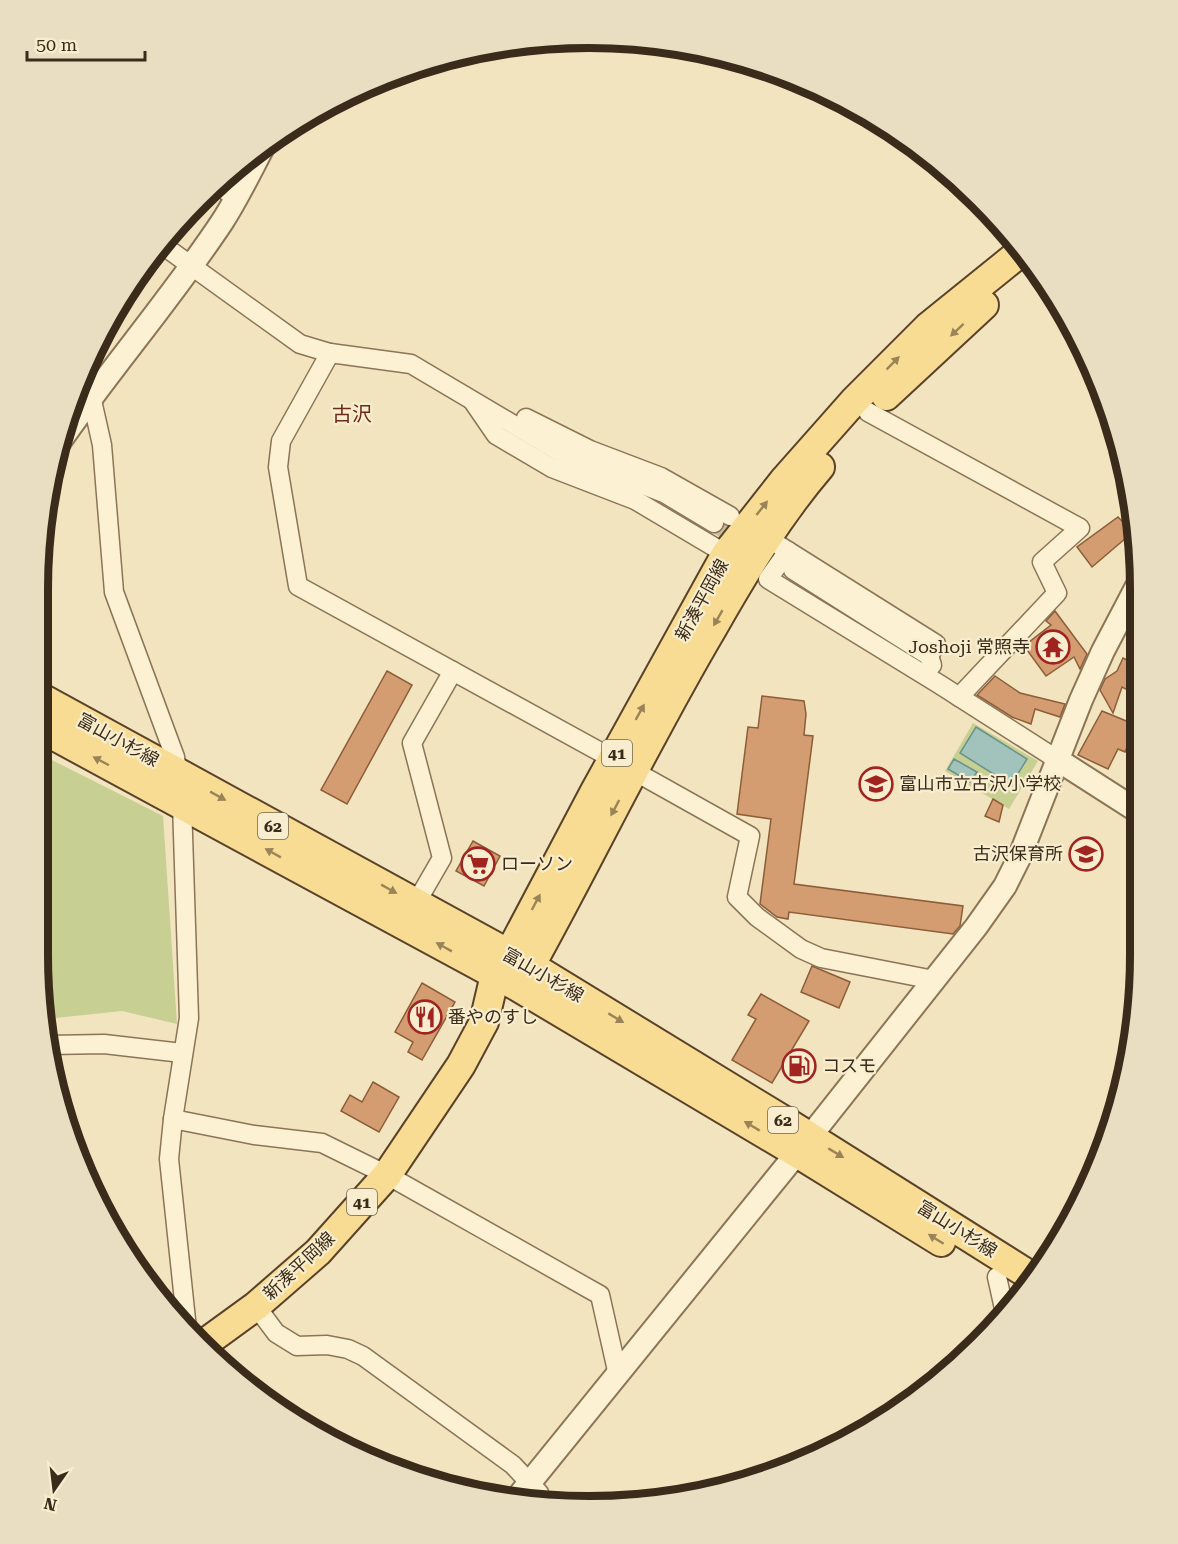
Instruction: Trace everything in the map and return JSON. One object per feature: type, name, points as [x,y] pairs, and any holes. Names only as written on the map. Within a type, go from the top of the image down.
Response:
[{"type":"main road","name":"新湊平岡線","points":[[209,1340],[256,1306],[318,1252],[387,1174],[461,1065],[624,765],[726,554],[785,479],[854,401],[928,327],[1015,256]]},
{"type":"main road","name":"新湊平岡線","points":[[624,765],[675,692],[748,567],[778,544],[803,487],[868,412],[992,298],[1027,272]]},
{"type":"main road","name":"富山小杉線","points":[[48,702],[416,903],[513,970],[803,1145],[1026,1273]]},
{"type":"main road","name":"富山小杉線","points":[[48,732],[182,804],[513,970]]},
{"type":"main road","name":"富山小杉線","points":[[803,1145],[1014,1289]]},
{"type":"street","points":[[76,418],[192,265],[229,193],[246,171]]},
{"type":"street","points":[[169,249],[300,344],[330,353],[411,364],[563,454],[664,493],[722,519]]},
{"type":"street","points":[[330,353],[281,441],[278,467],[298,586],[750,836],[737,897],[757,917],[801,949],[821,958],[934,980]]},
{"type":"street","points":[[91,396],[102,445],[114,592],[170,741],[182,804],[189,1018],[172,1119],[169,1159],[186,1316]]},
{"type":"street","points":[[471,399],[496,435],[552,468],[636,500],[726,554]]},
{"type":"street","points":[[868,412],[1080,528],[1042,562],[1057,593],[958,697]]},
{"type":"street","points":[[929,656],[936,644],[778,544],[768,579],[939,684],[1130,806]]},
{"type":"street","points":[[793,570],[929,656],[939,684]]},
{"type":"street","points":[[530,1492],[618,1375],[934,980],[1005,886],[1020,856],[1103,651],[1130,599]]},
{"type":"street","points":[[416,903],[442,858],[412,743],[453,671]]},
{"type":"street","points":[[56,1045],[104,1044],[182,1053]]},
{"type":"street","points":[[172,1119],[254,1135],[322,1143],[387,1174],[600,1295],[618,1375]]},
{"type":"street","points":[[997,1277],[1003,1303]]},
{"type":"street","points":[[256,1306],[276,1333],[297,1346],[348,1349],[363,1356],[513,1465],[529,1492]]},
{"type":"green space","points":[[973,723],[1038,761],[1009,809],[945,771]]},
{"type":"green space","points":[[48,758],[163,816],[177,1024],[122,1011],[52,1018],[48,955]]},
{"type":"water","points":[[976,727],[1027,759],[1011,785],[960,753]]},
{"type":"water","points":[[954,759],[977,772],[970,782],[948,769]]},
{"type":"building","points":[[1118,517],[1126,525],[1127,537],[1092,567],[1077,547]]},
{"type":"building","points":[[1055,611],[1087,654],[1080,669],[1074,657],[1046,676],[1024,646],[1051,625],[1046,621]]},
{"type":"building","points":[[1123,658],[1130,662],[1130,691],[1122,687],[1113,713],[1100,690],[1105,679],[1117,671]]},
{"type":"building","points":[[387,671],[412,685],[347,804],[321,790]]},
{"type":"building","points":[[995,676],[1020,693],[1065,704],[1060,717],[1035,709],[1031,724],[1012,717],[977,695]]},
{"type":"building","points":[[762,696],[804,701],[806,714],[804,735],[813,736],[794,884],[963,906],[960,926],[953,934],[789,912],[788,919],[777,917],[760,904],[771,819],[737,814],[748,727],[758,728]]},
{"type":"building","points":[[1102,711],[1130,723],[1130,740],[1125,752],[1118,749],[1108,769],[1078,755]]},
{"type":"building","points":[[993,799],[1003,805],[999,822],[985,816]]},
{"type":"building","name":"ローソン","points":[[473,841],[500,856],[484,886],[456,871]]},
{"type":"building","points":[[812,966],[850,982],[839,1008],[801,992]]},
{"type":"building","points":[[422,983],[455,1002],[422,1060],[408,1052],[413,1042],[395,1032]]},
{"type":"building","points":[[761,994],[809,1021],[772,1083],[732,1060],[756,1019],[748,1015]]},
{"type":"building","points":[[373,1082],[399,1097],[379,1132],[341,1111],[350,1095],[362,1102]]},
{"type":"tunnel","points":[[714,523],[793,570]]},
{"type":"place","name":"Joshoji 常照寺","points":[[1053,647]]},
{"type":"place","name":"富山市立古沢小学校","points":[[876,784]]},
{"type":"place","name":"古沢保育所","points":[[1086,854]]},
{"type":"place","name":"ローソン","points":[[478,864]]},
{"type":"place","name":"番やのすし","points":[[425,1017]]},
{"type":"place","name":"コスモ","points":[[799,1066]]},
{"type":"district","name":"古沢","points":[[352,414]]}]
